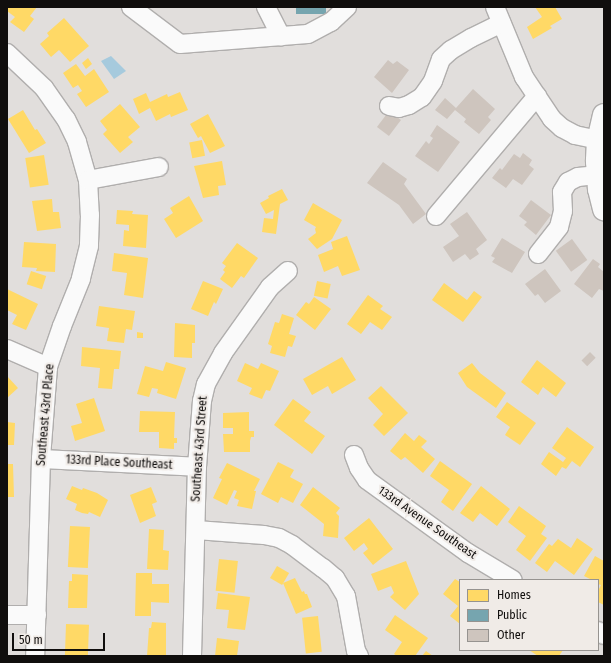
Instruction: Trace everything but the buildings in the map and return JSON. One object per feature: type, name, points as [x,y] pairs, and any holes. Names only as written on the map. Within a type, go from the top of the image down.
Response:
[{"type":"main road","points":[[604,115],[598,140],[599,188],[604,209]]},
{"type":"street","points":[[131,7],[180,44],[308,34],[331,22],[347,7]]},
{"type":"street","points":[[266,7],[281,36]]},
{"type":"street","points":[[495,7],[524,77],[552,119],[562,128],[575,135],[598,140]]},
{"type":"street","points":[[389,106],[399,108],[409,105],[422,97],[433,81],[441,59],[451,50],[471,38],[502,23]]},
{"type":"street","name":"Southeast 43rd Place","points":[[7,53],[44,88],[66,119],[77,142],[88,180],[90,215],[89,246],[81,280],[62,326],[48,367],[41,459],[35,656]]},
{"type":"street","points":[[436,216],[537,96]]},
{"type":"street","points":[[88,180],[159,166]]},
{"type":"street","points":[[538,254],[559,227],[562,211],[562,192],[568,182],[578,177],[598,176]]},
{"type":"street","name":"Southeast 43rd Street","points":[[192,656],[198,467],[202,401],[206,384],[213,368],[270,287],[288,271]]},
{"type":"street","points":[[7,349],[48,367]]},
{"type":"street","name":"133rd Avenue Southeast","points":[[354,455],[359,468],[367,480],[468,553],[511,579]]},
{"type":"street","name":"133rd Place Southeast","points":[[41,459],[198,467]]},
{"type":"street","points":[[196,530],[264,535],[279,538],[292,544],[334,578],[346,596],[356,650],[360,656]]},
{"type":"street","points":[[7,615],[37,615]]},
{"type":"water","points":[[111,56],[126,71],[114,79],[101,61]]}]
